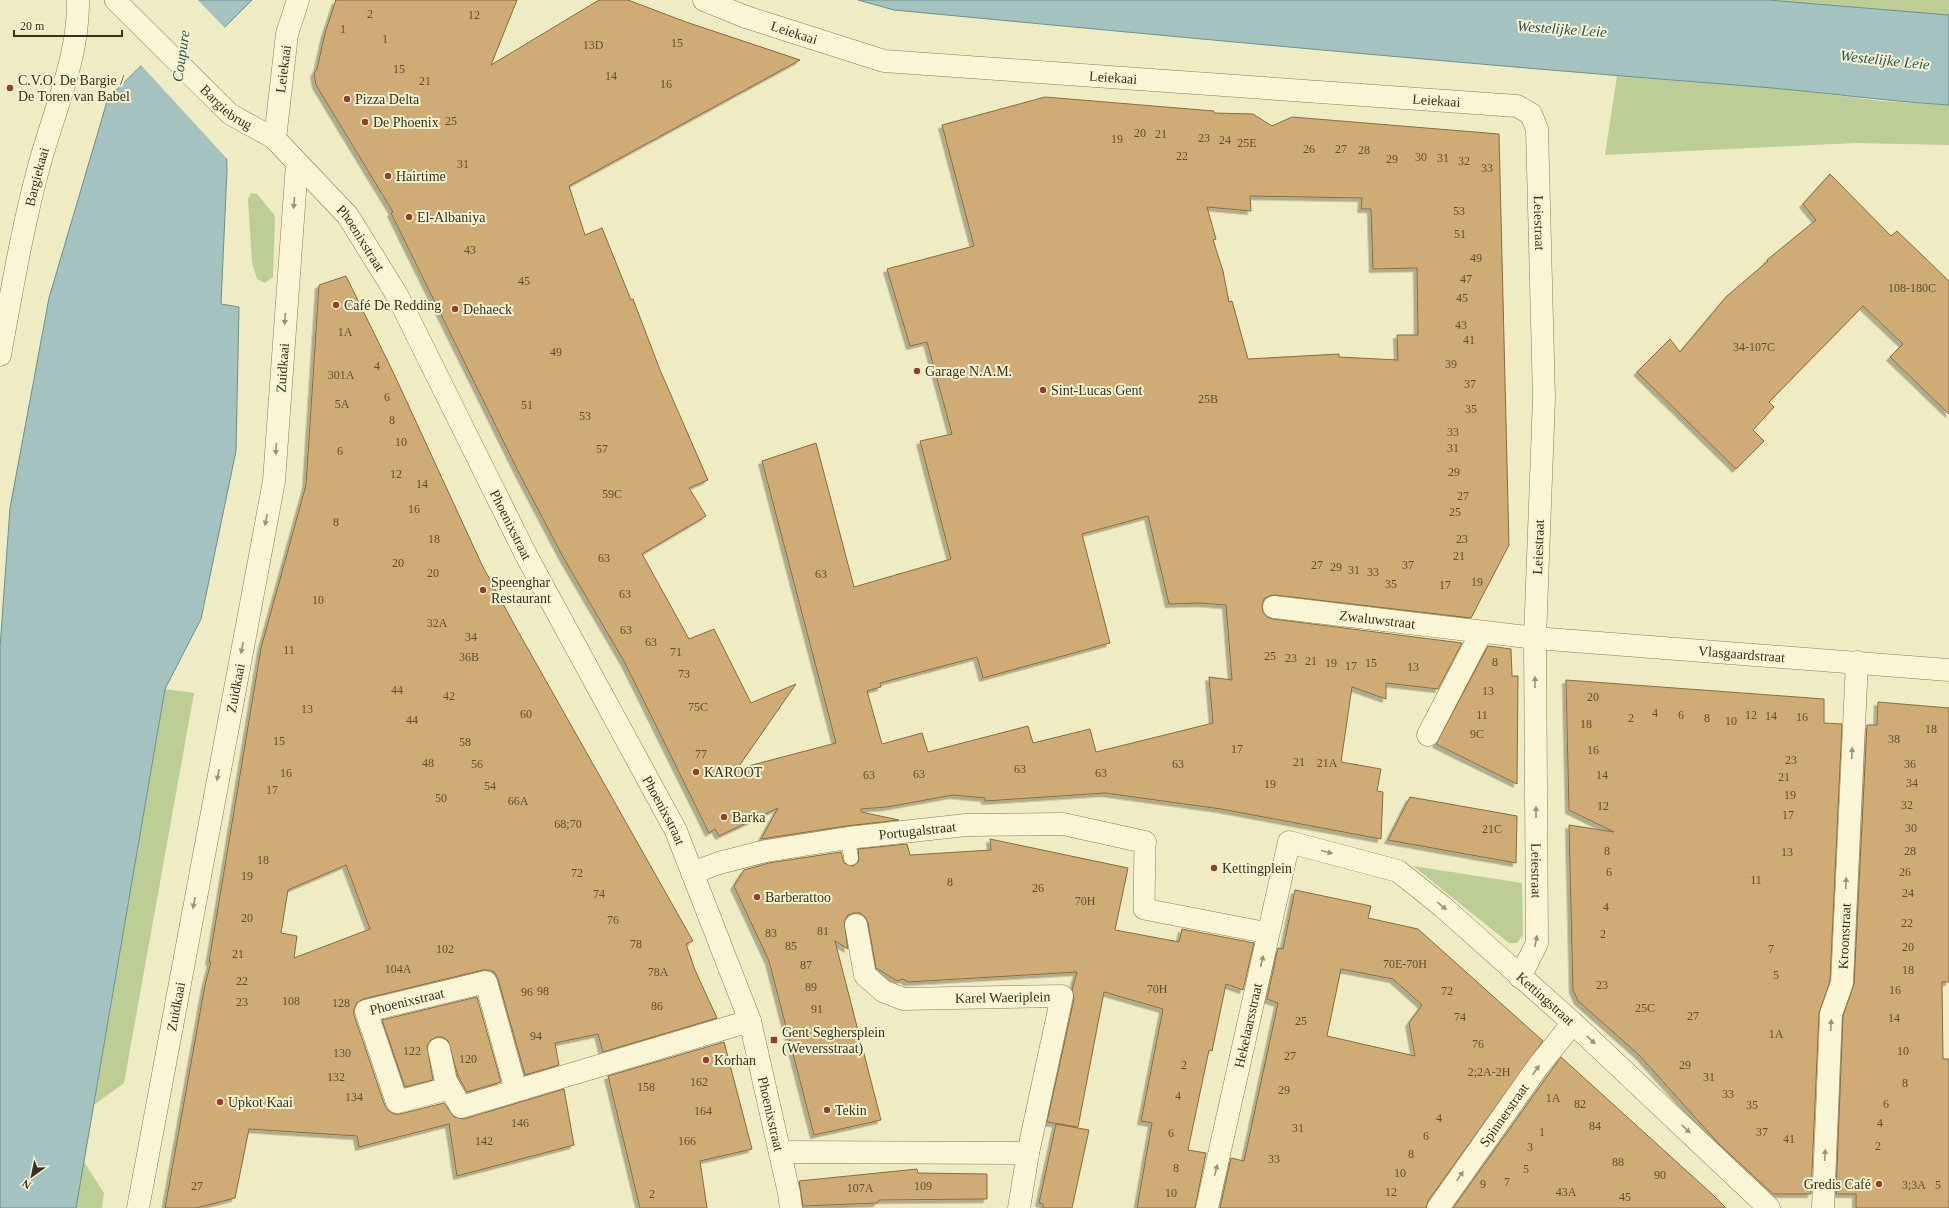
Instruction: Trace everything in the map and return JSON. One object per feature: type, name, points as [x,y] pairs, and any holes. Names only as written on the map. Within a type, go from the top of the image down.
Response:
[{"type":"street","name":"Bargiekaai","points":[[0,355],[14,280],[41,160],[73,55],[78,23],[78,0]]},
{"type":"street","name":"Bargiebrug","points":[[115,0],[230,114],[275,139]]},
{"type":"street","name":"Leiekaai","points":[[275,139],[287,34],[298,0]]},
{"type":"street","name":"Leiekaai","points":[[704,0],[746,17],[884,61],[1517,106],[1531,114]]},
{"type":"street","name":"Leiestraat","points":[[1520,976],[1537,943],[1535,638],[1544,398],[1538,137],[1537,129],[1531,114]]},
{"type":"street","name":"Phoenixstraat","points":[[275,139],[297,164],[348,216],[397,295],[526,555],[676,831],[750,1021],[780,1152],[791,1208]]},
{"type":"street","name":"Zuidkaai","points":[[138,1208],[274,482],[297,164]]},
{"type":"street","name":"Zwaluwstraat","points":[[1274,607],[1481,633],[1535,638]]},
{"type":"street","points":[[1428,735],[1481,633]]},
{"type":"street","name":"Vlasgaardstraat","points":[[1535,638],[1949,670]]},
{"type":"street","name":"Kroonstraat","points":[[1823,1208],[1831,1014],[1842,983],[1857,662]]},
{"type":"street","name":"Portugalstraat","points":[[692,873],[719,863],[766,851],[849,848],[966,825],[1063,824],[1145,842]]},
{"type":"street","points":[[1145,842],[1144,909],[1268,933]]},
{"type":"street","name":"Kettingstraat","points":[[1289,842],[1398,872],[1443,906],[1573,1023],[1769,1208]]},
{"type":"street","name":"Hekelaarsstraat","points":[[1207,1208],[1289,842]]},
{"type":"street","name":"Karel Waeriplein","points":[[856,925],[865,975],[883,991],[903,999],[1062,996],[1028,1153],[1019,1208]]},
{"type":"street","name":"Phoenixstraat","points":[[450,1088],[397,1102],[366,1011],[486,982],[516,1090]]},
{"type":"street","points":[[439,1049],[446,1081],[461,1107],[750,1021]]},
{"type":"street","name":"Spinnerstraat","points":[[1438,1208],[1539,1065],[1573,1023]]},
{"type":"street","points":[[780,1152],[1028,1153]]},
{"type":"green space","points":[[1769,0],[1949,0],[1949,15]]},
{"type":"green space","points":[[1617,76],[1777,88],[1882,101],[1949,105],[1949,145],[1855,143],[1605,155]]},
{"type":"green space","points":[[251,193],[257,194],[275,216],[273,277],[265,283],[257,279],[252,263],[248,199]]},
{"type":"green space","points":[[165,689],[194,693],[124,1083],[94,1105]]},
{"type":"green space","points":[[1413,866],[1522,883],[1523,935],[1517,943],[1509,943]]},
{"type":"green space","points":[[84,1162],[104,1193],[102,1208],[76,1208]]},
{"type":"water","name":"Coupure","points":[[144,0],[252,0],[223,29],[227,170],[221,304],[239,307],[236,451],[201,619],[165,689],[76,1208],[0,1208],[0,648],[10,508],[49,298],[108,98],[144,63]]},
{"type":"water","name":"Westelijke Leie","points":[[858,0],[1768,0],[1949,15],[1949,105],[1773,88],[1321,50],[894,10]]},
{"type":"pier","points":[[142,0],[198,0],[226,29],[229,161],[140,64],[142,62]]},
{"type":"building","points":[[336,0],[517,0],[491,65],[599,0],[628,0],[686,22],[800,60],[569,186],[585,235],[602,228],[631,300],[633,299],[660,370],[708,480],[689,488],[706,516],[642,554],[689,639],[714,629],[751,703],[796,684],[737,769],[836,743],[762,461],[816,443],[854,587],[951,559],[920,441],[952,434],[927,342],[910,346],[887,269],[974,246],[942,125],[1045,97],[1214,111],[1214,113],[1253,114],[1272,126],[1292,117],[1499,134],[1509,545],[1471,618],[1275,595],[1264,599],[1262,605],[1263,612],[1267,617],[1273,619],[1462,643],[1438,689],[1386,683],[1386,699],[1352,687],[1341,762],[1381,769],[1377,791],[1383,792],[1381,839],[1221,809],[1105,793],[985,801],[985,798],[953,795],[887,807],[861,809],[861,812],[899,820],[846,826],[761,839],[778,808],[719,836],[715,829],[709,833],[625,663],[563,557],[519,473],[391,213],[393,212],[316,85],[314,73],[317,69],[325,33]],"holes":[[[1250,196],[1362,198],[1361,209],[1371,209],[1373,269],[1417,268],[1418,335],[1397,335],[1398,360],[1339,357],[1339,354],[1248,359],[1232,301],[1229,302],[1223,271],[1213,240],[1216,239],[1207,207],[1251,211]],[[1148,516],[1169,604],[1201,603],[1226,605],[1232,680],[1209,677],[1213,723],[1096,752],[1090,729],[1033,743],[1028,726],[928,752],[922,733],[882,744],[867,691],[881,687],[880,683],[977,657],[983,678],[1110,643],[1082,534]]]},
{"type":"building","points":[[1830,174],[1891,236],[1897,231],[1949,281],[1949,414],[1890,357],[1903,344],[1863,306],[1769,402],[1774,407],[1753,430],[1764,441],[1736,469],[1637,372],[1670,339],[1680,352],[1727,296],[1768,261],[1767,260],[1816,220],[1803,204]]},
{"type":"building","points":[[346,276],[394,374],[482,565],[693,941],[686,944],[695,970],[717,1018],[603,1052],[598,1034],[555,1043],[559,1065],[525,1075],[498,979],[495,973],[490,970],[483,970],[363,999],[357,1003],[354,1009],[354,1015],[385,1106],[389,1111],[394,1114],[400,1114],[444,1103],[454,1117],[464,1119],[564,1089],[574,1145],[457,1176],[449,1124],[359,1147],[357,1136],[249,1129],[235,1198],[196,1208],[165,1208],[205,985],[211,962],[209,962],[261,648],[306,485],[319,285]],"holes":[[[346,865],[370,929],[294,958],[297,936],[281,933],[288,890]]]},
{"type":"building","points":[[1488,646],[1511,649],[1512,676],[1518,676],[1517,784],[1436,744]]},
{"type":"building","points":[[1566,680],[1824,699],[1824,723],[1842,724],[1830,981],[1819,1013],[1811,1194],[1773,1194],[1719,1144],[1639,1055],[1578,1001],[1573,990],[1569,825],[1614,832],[1569,810]]},
{"type":"building","points":[[1878,702],[1949,708],[1949,982],[1942,982],[1943,1059],[1949,1059],[1949,1208],[1856,1208],[1856,1194],[1836,1194],[1843,1016],[1854,984],[1867,725],[1877,725]]},
{"type":"building","points":[[1410,797],[1517,816],[1516,863],[1388,840]]},
{"type":"building","points":[[990,839],[1128,868],[1115,930],[1179,942],[1182,929],[1254,943],[1243,990],[1226,984],[1212,1051],[1209,1050],[1188,1150],[1206,1153],[1195,1208],[1137,1208],[1152,1123],[1141,1121],[1163,1009],[1104,992],[1078,1127],[1047,1122],[1074,999],[1072,990],[1077,972],[908,982],[903,979],[897,981],[876,968],[868,923],[865,917],[860,913],[848,915],[844,921],[848,949],[835,941],[881,1120],[814,1135],[769,961],[734,886],[744,870],[769,863],[841,852],[844,863],[853,866],[859,861],[858,849],[907,844],[910,855],[991,850]]},
{"type":"building","points":[[1295,890],[1371,906],[1368,918],[1418,929],[1543,1041],[1428,1201],[1426,1208],[1220,1208],[1231,1158],[1244,1161],[1278,1003],[1267,999],[1278,948],[1283,949]],"holes":[[[1341,969],[1393,979],[1422,1005],[1409,1023],[1415,1056],[1327,1036]]]},
{"type":"building","points":[[477,997],[501,1082],[467,1092],[458,1076],[448,1041],[443,1037],[437,1037],[431,1040],[427,1046],[433,1080],[405,1087],[382,1020]]},
{"type":"building","points":[[724,1042],[752,1149],[700,1161],[707,1208],[640,1208],[608,1076]]},
{"type":"building","points":[[1561,1057],[1712,1194],[1726,1208],[1453,1208]]},
{"type":"building","points":[[1056,1124],[1089,1130],[1072,1208],[1043,1208],[1043,1204],[1039,1203]]},
{"type":"building","points":[[917,1169],[918,1173],[987,1174],[987,1199],[879,1200],[877,1203],[803,1206],[799,1181]]},
{"type":"place","name":"C.V.O. De Bargie / De Toren van Babel","points":[[10,88]]},
{"type":"place","name":"Pizza Delta","points":[[347,99]]},
{"type":"place","name":"De Phoenix","points":[[365,122]]},
{"type":"place","name":"Hairtime","points":[[388,176]]},
{"type":"place","name":"El-Albaniya","points":[[409,217]]},
{"type":"place","name":"Café De Redding","points":[[336,305]]},
{"type":"place","name":"Dehaeck","points":[[455,309]]},
{"type":"place","name":"Garage N.A.M.","points":[[917,371]]},
{"type":"place","name":"Sint-Lucas Gent","points":[[1043,390]]},
{"type":"place","name":"Speenghar Restaurant","points":[[483,590]]},
{"type":"place","name":"KAROOT","points":[[696,772]]},
{"type":"place","name":"Barka","points":[[724,817]]},
{"type":"place","name":"Kettingplein","points":[[1214,868]]},
{"type":"place","name":"Barberattoo","points":[[757,897]]},
{"type":"place","name":"Gent Seghersplein (Weversstraat)","points":[[774,1040]]},
{"type":"place","name":"Korhan","points":[[706,1060]]},
{"type":"place","name":"Upkot Kaai","points":[[220,1102]]},
{"type":"place","name":"Tekin","points":[[827,1110]]},
{"type":"place","name":"Gredis Café","points":[[1879,1184]]}]
